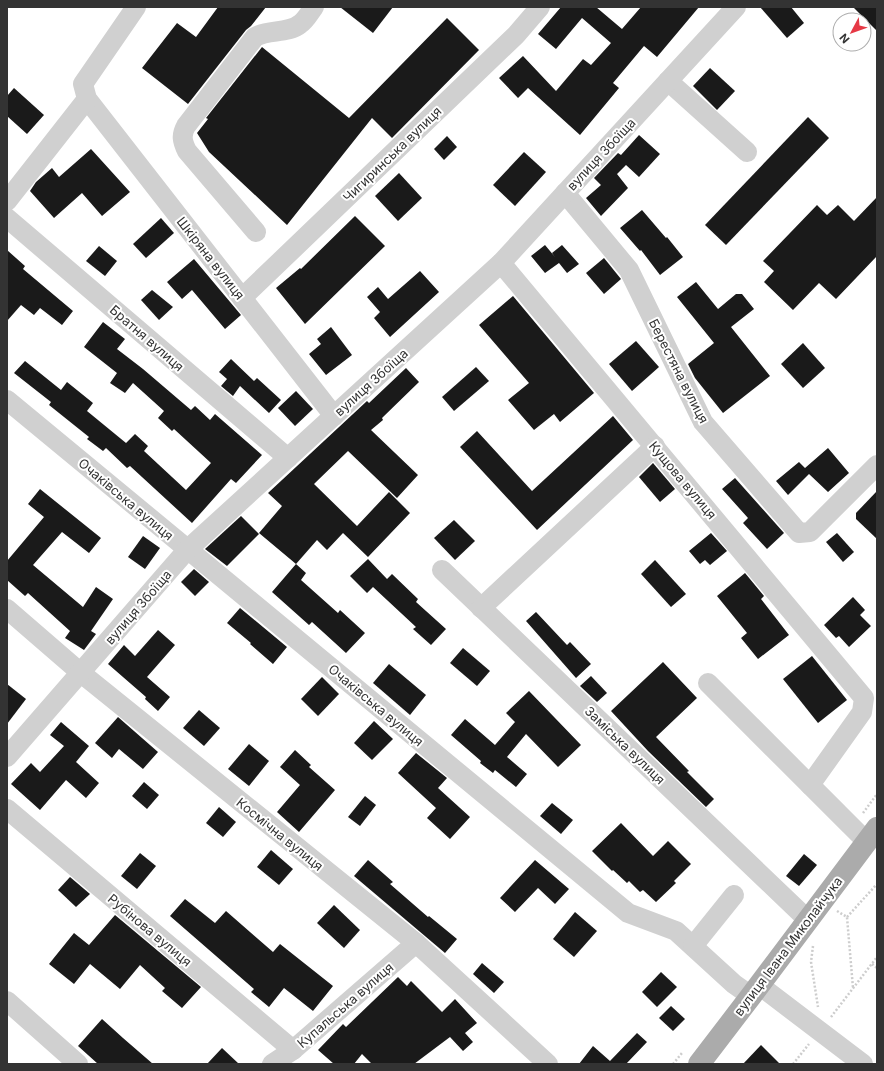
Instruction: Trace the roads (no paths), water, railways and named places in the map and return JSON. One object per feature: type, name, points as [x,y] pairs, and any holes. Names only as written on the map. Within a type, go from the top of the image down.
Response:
[{"type":"main road","name":"вулиця Івана Миколайчука","points":[[699,1064],[872,835]]},
{"type":"street","points":[[7,201],[87,99],[83,84],[136,7]]},
{"type":"street","points":[[256,232],[187,151],[182,143],[182,134],[186,126],[255,37],[264,33],[296,26],[303,21],[314,7]]},
{"type":"street","name":"Чигиринська вулиця","points":[[242,298],[516,35],[540,7]]},
{"type":"street","name":"вулиця Збоїща","points":[[7,757],[187,550],[502,263],[736,7]]},
{"type":"street","points":[[668,81],[747,152]]},
{"type":"street","name":"Шкіряна вулиця","points":[[87,99],[334,416]]},
{"type":"street","name":"Берестяна вулиця","points":[[565,193],[629,270],[703,422],[799,533],[810,532],[877,465]]},
{"type":"street","name":"Братня вулиця","points":[[7,218],[288,458]]},
{"type":"street","name":"Кущова вулиця","points":[[502,263],[864,698],[862,712],[810,785]]},
{"type":"street","name":"Очаківська вулиця","points":[[7,400],[628,913],[676,931],[734,984],[755,991],[820,1031],[864,1064]]},
{"type":"street","points":[[481,608],[654,446]]},
{"type":"street","name":"Заміська вулиця","points":[[442,570],[808,920]]},
{"type":"street","name":"Космічна вулиця","points":[[7,609],[81,673],[416,943],[548,1064]]},
{"type":"street","points":[[708,683],[810,785],[872,835]]},
{"type":"street","name":"Рубінова вулиця","points":[[7,809],[293,1050]]},
{"type":"street","points":[[693,946],[734,895]]},
{"type":"street","name":"Купальська вулиця","points":[[272,1064],[293,1050],[416,943]]},
{"type":"street","points":[[7,1001],[78,1064]]}]
